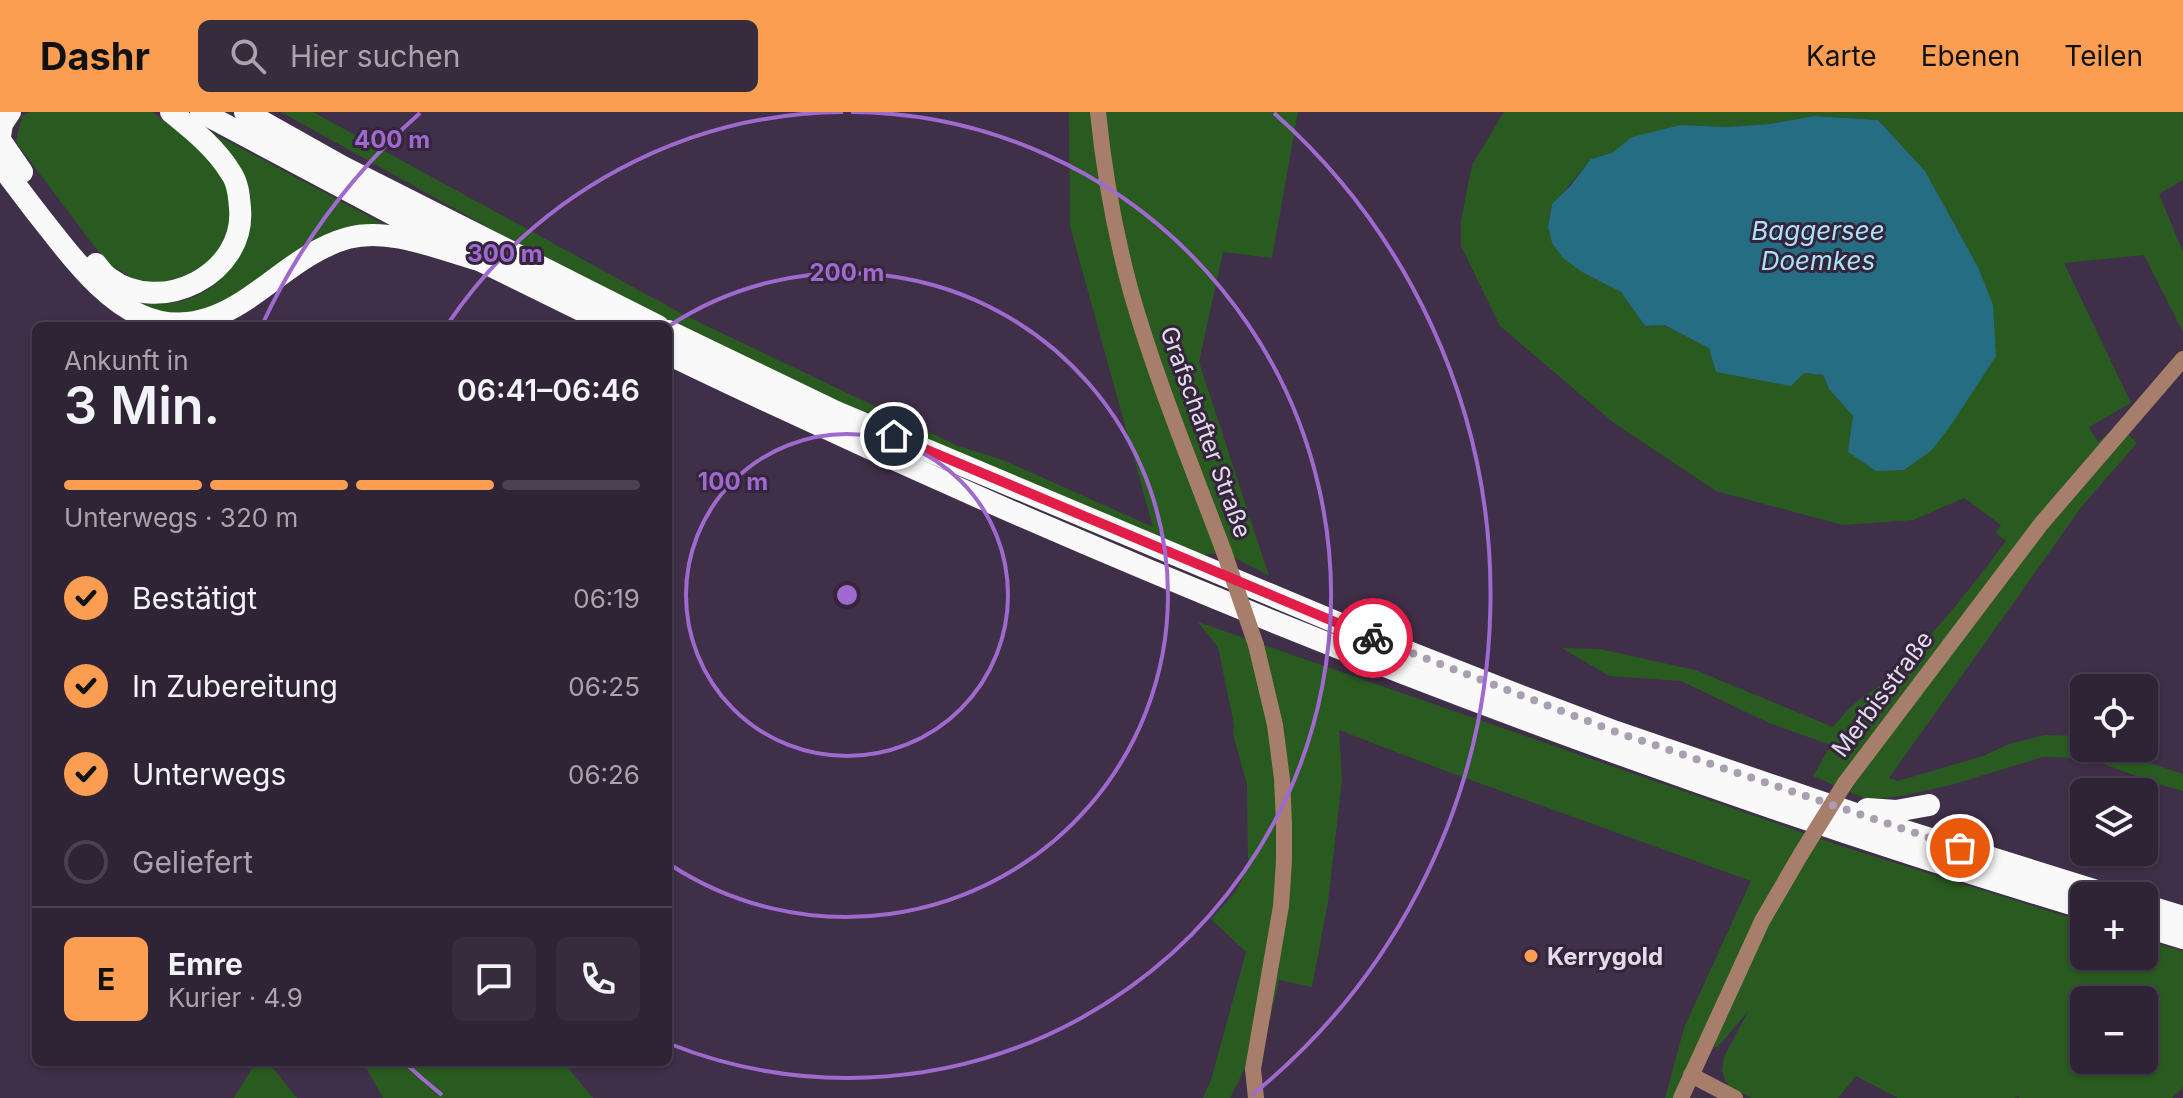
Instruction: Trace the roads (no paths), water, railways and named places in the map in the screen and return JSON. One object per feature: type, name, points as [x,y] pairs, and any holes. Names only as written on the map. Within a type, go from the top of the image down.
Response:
[{"type":"highway","points":[[10,112],[2,124],[0,138],[37,193],[108,278],[128,288],[153,293],[175,292],[197,284],[214,272],[237,237],[241,217],[233,175],[218,154],[171,112]]},
{"type":"highway","points":[[201,112],[479,260],[605,322]]},
{"type":"highway","points":[[245,112],[343,167],[650,322]]},
{"type":"highway","points":[[0,164],[96,284],[125,308],[158,322]]},
{"type":"highway","points":[[0,177],[24,197]]},
{"type":"highway","points":[[189,322],[208,320],[242,302],[320,249],[349,238],[390,236],[479,260]]},
{"type":"highway","points":[[672,333],[836,412],[1383,642],[1616,732],[1905,831],[2070,883]]},
{"type":"highway","points":[[672,356],[1001,508],[1189,589],[1380,665],[1712,788],[2070,904]]},
{"type":"highway","points":[[1769,783],[1876,811],[1929,805]]},
{"type":"highway","points":[[2158,909],[2183,917]]},
{"type":"highway","points":[[2158,930],[2183,938]]},
{"type":"street","name":"Grafschafter Straße","points":[[1098,112],[1110,201],[1132,295],[1256,645],[1275,725],[1282,779],[1284,861],[1274,950],[1253,1069],[1256,1098]]},
{"type":"street","name":"Merbisstraße","points":[[1681,1098],[1762,921],[1845,783],[2041,524],[2183,359]]},
{"type":"street","points":[[1691,1075],[1735,1098]]},
{"type":"water","name":"Baggersee Doemkes","points":[[1814,116],[1878,120],[1925,171],[1978,267],[1993,305],[1996,356],[1932,450],[1904,470],[1876,471],[1848,452],[1853,416],[1829,389],[1823,375],[1804,373],[1791,386],[1716,372],[1709,348],[1664,325],[1645,326],[1621,292],[1582,272],[1563,258],[1552,243],[1548,227],[1552,204],[1591,159],[1612,153],[1632,137],[1681,125],[1728,127]]},
{"type":"place","name":"Kerrygold","points":[[1531,956]]}]
